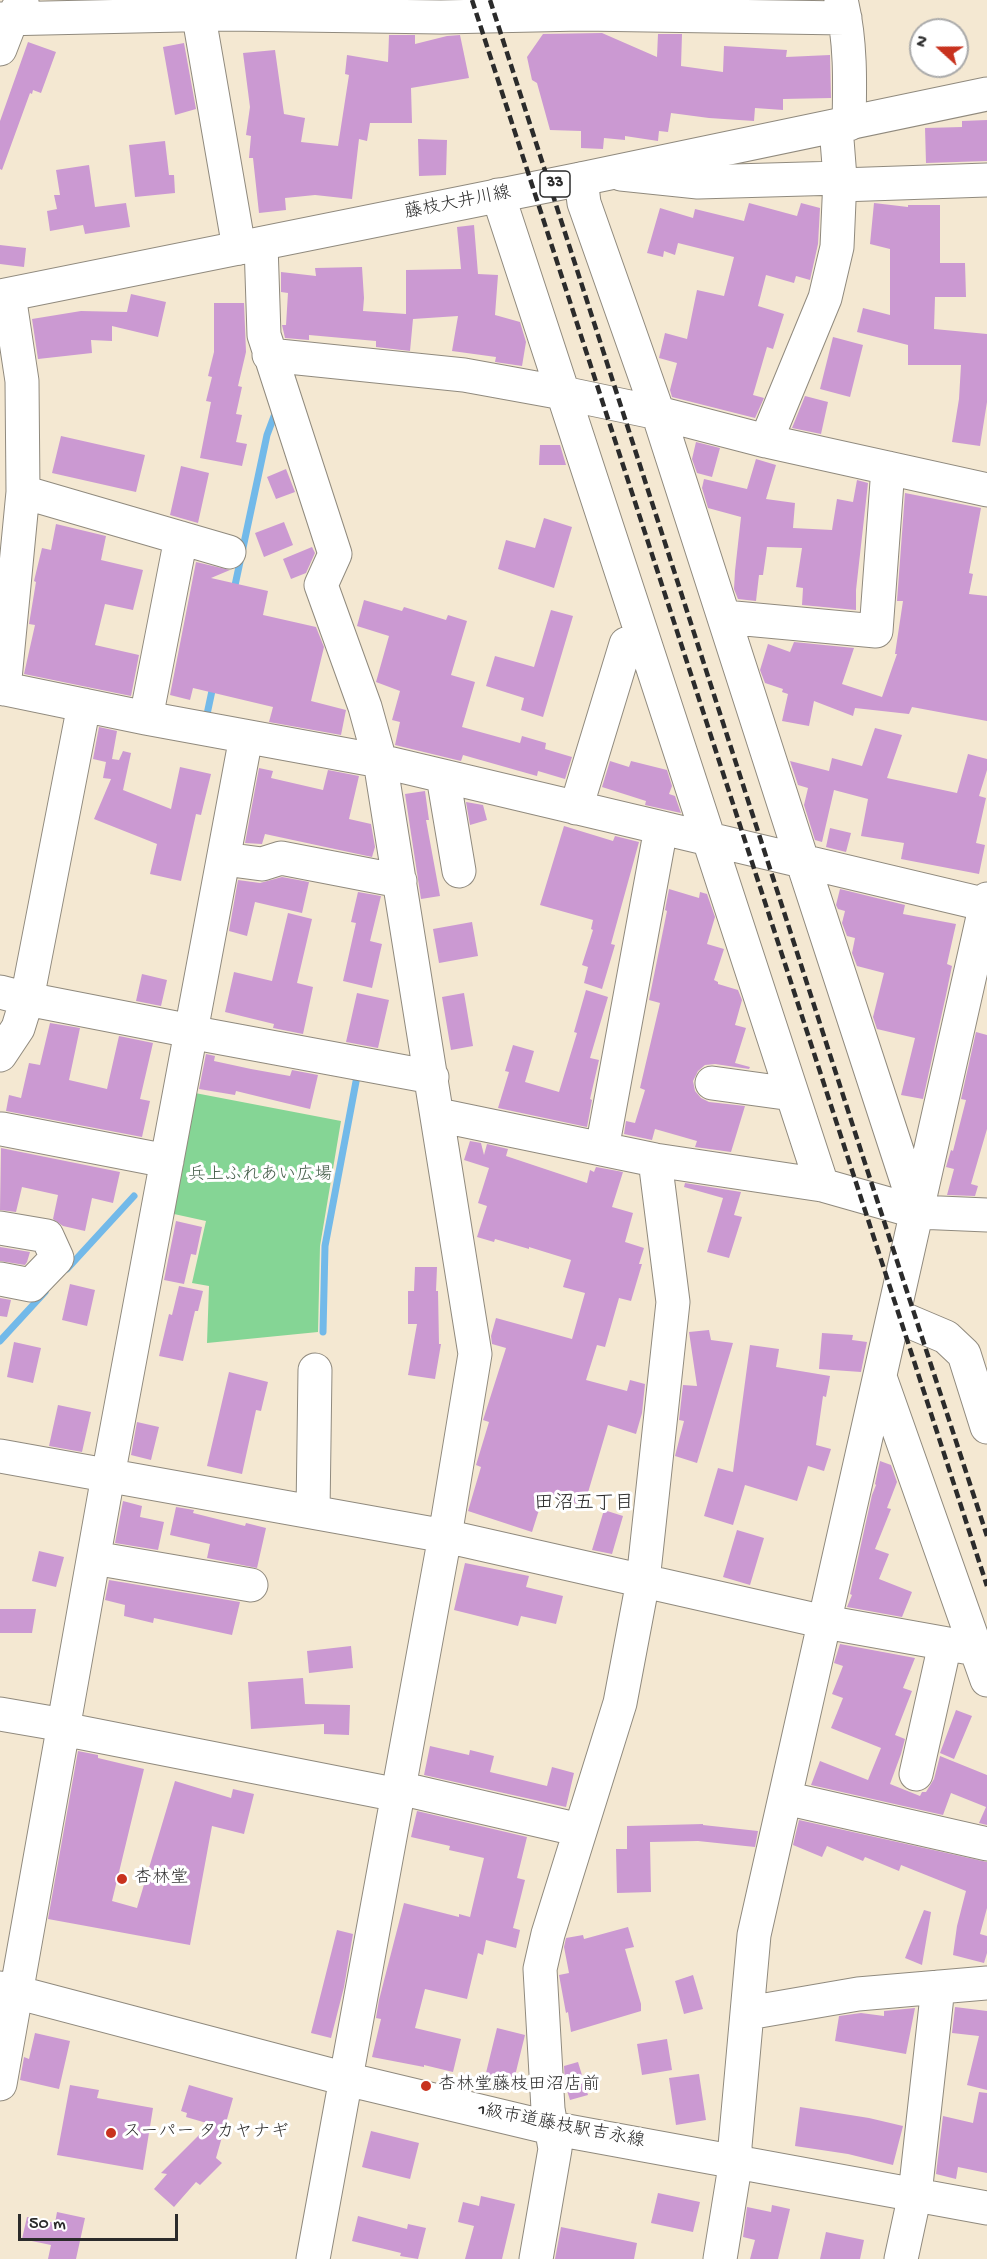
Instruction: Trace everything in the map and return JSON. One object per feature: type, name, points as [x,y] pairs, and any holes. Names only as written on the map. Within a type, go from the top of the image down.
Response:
[{"type":"street","points":[[0,49],[14,8],[339,8],[441,17],[531,8],[582,14],[843,9],[850,71],[843,126],[837,247],[825,298],[766,441]]},
{"type":"street","points":[[208,9],[264,335],[330,565],[321,585],[365,707],[389,763],[400,880],[432,1077],[451,1118],[475,1353],[454,1538],[406,1792],[346,2079],[313,2259]]},
{"type":"street","name":"藤枝大井川線","points":[[4,296],[843,126],[987,94]]},
{"type":"street","points":[[613,173],[698,182],[987,180]]},
{"type":"street","points":[[581,179],[584,203],[658,413],[917,1212]]},
{"type":"street","points":[[498,195],[822,1185]]},
{"type":"street","points":[[4,296],[22,381],[23,492],[2,688],[146,718],[389,763],[987,903],[754,1935],[735,2146],[736,2160],[720,2259]]},
{"type":"street","points":[[269,355],[464,375],[563,393],[987,490]]},
{"type":"street","points":[[724,617],[876,631],[888,468]]},
{"type":"street","points":[[23,492],[229,552]]},
{"type":"street","points":[[146,718],[181,538]]},
{"type":"street","points":[[576,808],[626,644]]},
{"type":"street","points":[[0,1055],[18,1028],[14,995],[84,705]]},
{"type":"street","points":[[0,2084],[8,1990],[64,1727],[108,1476],[246,736]]},
{"type":"street","points":[[443,776],[459,871]]},
{"type":"street","points":[[602,1149],[661,828]]},
{"type":"street","points":[[224,858],[262,864],[282,858],[400,880]]},
{"type":"street","points":[[14,995],[195,1033],[432,1077]]},
{"type":"street","points":[[712,1083],[792,1094]]},
{"type":"street","points":[[451,1118],[655,1160],[822,1185],[917,1212],[987,1215]]},
{"type":"street","points":[[2,1129],[167,1161]]},
{"type":"street","points":[[536,2259],[555,2149],[551,2128],[540,1969],[548,1934],[620,1703],[644,1581],[673,1302],[655,1160]]},
{"type":"street","points":[[0,1228],[47,1236],[57,1257],[31,1285],[0,1279]]},
{"type":"street","points":[[894,1315],[946,1337],[964,1354],[987,1427]]},
{"type":"street","points":[[313,1512],[315,1370]]},
{"type":"street","points":[[880,1377],[984,1660]]},
{"type":"street","points":[[0,1456],[454,1538],[825,1622],[945,1644],[984,1660]]},
{"type":"street","points":[[94,1558],[251,1585]]},
{"type":"street","points":[[916,1774],[945,1644]]},
{"type":"street","points":[[0,1714],[230,1762],[406,1792],[580,1830]]},
{"type":"street","points":[[785,1798],[987,1844]]},
{"type":"street","points":[[748,2013],[858,1995],[987,1983]]},
{"type":"street","points":[[901,2259],[915,2194],[938,1987]]},
{"type":"street","name":"1級市道藤枝駅吉永線","points":[[8,1990],[346,2079],[551,2128],[736,2160],[987,2208]]},
{"type":"green space","name":"兵上ふれあい広場","points":[[195,1093],[341,1121],[320,1246],[318,1332],[207,1343],[209,1286],[192,1283],[206,1221],[174,1214]]},
{"type":"building","points":[[602,33],[657,57],[658,34],[682,34],[681,66],[723,72],[724,46],[787,50],[786,57],[830,55],[831,98],[783,99],[783,110],[755,108],[754,121],[671,113],[668,132],[659,131],[658,141],[625,136],[625,140],[604,138],[603,149],[581,148],[581,131],[550,130],[537,83],[532,80],[527,57],[543,34]]},
{"type":"building","points":[[389,35],[415,35],[415,44],[460,35],[469,78],[411,88],[412,123],[370,123],[367,141],[359,139],[352,199],[315,195],[285,198],[286,210],[259,213],[253,158],[249,158],[251,136],[246,135],[250,107],[243,53],[275,50],[284,114],[305,118],[301,142],[338,146],[349,75],[345,74],[347,55],[388,62]]},
{"type":"building","points":[[28,42],[56,52],[41,93],[33,90],[32,94],[30,93],[2,170],[0,169],[0,121]]},
{"type":"building","points":[[184,43],[196,109],[175,115],[163,47]]},
{"type":"building","points":[[987,120],[987,161],[926,163],[925,128],[962,127],[962,121]]},
{"type":"building","points":[[418,139],[447,140],[446,175],[419,176]]},
{"type":"building","points":[[165,141],[169,175],[174,175],[175,193],[135,197],[129,145]]},
{"type":"building","points":[[89,165],[95,207],[126,203],[130,227],[85,234],[83,225],[50,231],[47,211],[57,209],[54,195],[60,195],[56,170]]},
{"type":"building","points":[[749,203],[797,216],[801,203],[820,208],[818,244],[810,280],[796,276],[794,283],[766,275],[758,306],[784,314],[773,349],[767,347],[753,395],[764,398],[755,418],[672,397],[670,390],[677,363],[659,358],[665,333],[687,339],[697,290],[724,296],[734,257],[678,243],[675,255],[664,251],[663,257],[647,253],[660,208],[693,218],[695,209],[744,221]]},
{"type":"building","points":[[874,203],[908,207],[908,205],[940,205],[940,263],[965,263],[966,297],[935,297],[934,329],[987,334],[987,402],[980,446],[952,442],[959,399],[961,365],[908,365],[908,345],[857,332],[863,308],[890,315],[890,249],[870,244]]},
{"type":"building","points":[[474,225],[478,274],[498,275],[495,315],[520,322],[526,342],[522,366],[495,362],[496,357],[452,351],[458,316],[413,319],[410,351],[376,347],[376,341],[309,335],[309,340],[285,338],[282,325],[286,325],[288,293],[281,292],[281,272],[316,276],[315,268],[362,267],[363,311],[406,314],[406,270],[461,269],[457,227]]},
{"type":"building","points":[[0,245],[26,248],[24,267],[0,264]]},
{"type":"building","points":[[131,294],[166,302],[158,337],[112,326],[112,341],[91,340],[92,353],[38,359],[32,319],[81,311],[127,312]]},
{"type":"building","points":[[214,303],[244,303],[246,352],[238,386],[242,387],[236,414],[242,415],[236,442],[247,444],[242,466],[200,458],[211,402],[206,401],[212,377],[208,376],[214,352]]},
{"type":"building","points":[[833,337],[863,345],[850,397],[820,389]]},
{"type":"building","points":[[805,396],[828,402],[821,434],[792,428]]},
{"type":"building","points":[[61,436],[145,455],[136,492],[52,473]]},
{"type":"building","points":[[696,442],[720,448],[712,477],[697,473],[692,459]]},
{"type":"building","points":[[540,445],[560,445],[566,465],[539,465]]},
{"type":"building","points":[[756,459],[776,465],[766,499],[795,503],[793,528],[832,530],[837,499],[853,502],[857,480],[868,483],[856,590],[856,610],[802,605],[803,588],[796,587],[802,548],[767,547],[763,575],[759,575],[756,601],[738,599],[734,589],[741,517],[708,508],[702,488],[704,479],[747,489]]},
{"type":"building","points":[[181,466],[209,473],[198,523],[170,515]]},
{"type":"building","points":[[286,469],[295,492],[276,499],[267,477]]},
{"type":"building","points":[[905,493],[981,508],[969,573],[973,574],[969,594],[987,596],[987,721],[912,707],[909,714],[855,708],[853,716],[814,701],[809,726],[782,721],[788,694],[782,692],[783,689],[765,683],[760,670],[768,644],[790,652],[794,642],[854,648],[842,684],[882,697],[897,654],[895,654],[903,601],[897,601]]},
{"type":"building","points":[[544,518],[572,527],[554,588],[498,569],[506,540],[535,548]]},
{"type":"building","points":[[284,522],[293,545],[264,557],[255,533]]},
{"type":"building","points":[[56,524],[106,536],[101,560],[143,570],[133,610],[105,604],[95,645],[139,655],[131,696],[24,674],[35,625],[29,624],[36,582],[34,581],[42,548],[51,550]]},
{"type":"building","points":[[312,547],[315,553],[306,573],[291,579],[283,559]]},
{"type":"building","points":[[196,562],[230,570],[211,578],[268,591],[263,615],[316,627],[324,647],[311,701],[346,710],[341,735],[269,722],[273,707],[193,688],[190,700],[170,695]]},
{"type":"building","points":[[364,600],[402,611],[404,607],[446,620],[448,615],[467,621],[451,675],[475,682],[462,727],[520,743],[522,736],[546,743],[545,749],[572,757],[565,779],[538,771],[537,776],[463,755],[461,761],[395,745],[400,722],[392,720],[400,691],[376,682],[389,636],[357,626]]},
{"type":"building","points":[[551,610],[573,616],[543,717],[521,710],[524,698],[486,686],[495,656],[534,667]]},
{"type":"building","points":[[99,727],[117,731],[112,759],[119,760],[123,751],[131,753],[123,790],[171,809],[180,767],[211,774],[201,815],[196,814],[181,881],[150,874],[157,844],[94,819],[111,779],[103,778],[106,762],[93,759]]},
{"type":"building","points":[[875,728],[902,735],[887,778],[957,793],[968,754],[987,759],[987,770],[979,796],[986,798],[976,843],[985,845],[979,874],[901,859],[904,843],[861,836],[868,799],[834,790],[822,842],[815,840],[804,805],[808,788],[798,785],[790,761],[829,771],[832,758],[862,766]]},
{"type":"building","points":[[610,761],[629,767],[631,761],[667,770],[672,786],[669,794],[675,796],[681,813],[645,805],[646,801],[602,787]]},
{"type":"building","points":[[259,768],[273,771],[271,778],[323,790],[328,770],[359,776],[349,819],[371,824],[375,847],[372,857],[265,834],[262,844],[245,843]]},
{"type":"building","points":[[425,791],[429,820],[426,820],[440,896],[421,899],[405,794]]},
{"type":"building","points":[[466,802],[483,805],[487,820],[470,825]]},
{"type":"building","points":[[564,826],[613,841],[615,836],[639,842],[611,944],[615,945],[602,989],[584,983],[588,967],[582,965],[593,930],[591,929],[593,920],[540,905]]},
{"type":"building","points":[[830,828],[851,833],[846,852],[826,847]]},
{"type":"building","points":[[282,877],[309,882],[302,913],[255,902],[247,936],[229,931],[238,880],[260,883]]},
{"type":"building","points":[[669,889],[699,898],[700,892],[707,894],[715,917],[707,944],[724,949],[714,980],[718,984],[738,990],[742,1000],[735,1025],[746,1028],[735,1063],[750,1067],[749,1069],[715,1064],[705,1065],[698,1071],[693,1081],[695,1091],[709,1102],[745,1106],[731,1152],[695,1147],[697,1141],[655,1129],[652,1140],[624,1134],[626,1121],[635,1123],[645,1090],[640,1088],[660,1003],[649,1000],[667,911],[665,910]]},
{"type":"building","points":[[840,889],[905,905],[903,914],[956,924],[947,964],[952,966],[923,1099],[901,1095],[915,1038],[877,1029],[873,1017],[884,973],[857,966],[852,953],[855,938],[847,936],[842,923],[845,911],[838,909],[836,905]]},
{"type":"building","points":[[358,892],[381,896],[370,941],[382,944],[372,988],[343,981],[356,923],[351,922]]},
{"type":"building","points":[[288,913],[312,919],[297,983],[313,987],[303,1034],[273,1028],[274,1024],[225,1012],[234,972],[272,981]]},
{"type":"building","points":[[472,922],[478,956],[439,963],[433,929]]},
{"type":"building","points":[[142,974],[167,980],[161,1006],[136,1001]]},
{"type":"building","points":[[586,990],[608,997],[590,1058],[599,1060],[590,1099],[592,1100],[587,1127],[498,1108],[509,1072],[505,1071],[513,1045],[534,1051],[525,1082],[559,1092],[577,1033],[574,1032]]},
{"type":"building","points":[[357,993],[389,1000],[378,1048],[346,1042]]},
{"type":"building","points":[[464,993],[473,1046],[451,1050],[442,997]]},
{"type":"building","points":[[50,1023],[80,1028],[69,1080],[107,1089],[119,1036],[153,1043],[140,1099],[150,1101],[142,1137],[6,1111],[9,1095],[21,1098],[29,1063],[40,1065]]},
{"type":"building","points":[[976,1032],[987,1035],[987,1129],[971,1184],[978,1186],[975,1196],[947,1195],[954,1169],[946,1167],[951,1150],[953,1151],[966,1100],[961,1099]]},
{"type":"building","points":[[206,1054],[215,1056],[214,1061],[251,1069],[290,1076],[292,1070],[318,1075],[310,1109],[236,1091],[235,1095],[199,1089]]},
{"type":"building","points":[[470,1141],[481,1143],[484,1155],[487,1144],[508,1149],[506,1156],[587,1183],[590,1170],[594,1172],[596,1167],[623,1172],[612,1207],[633,1213],[625,1242],[644,1248],[639,1264],[642,1264],[631,1301],[619,1298],[605,1347],[597,1345],[586,1380],[627,1391],[630,1380],[645,1384],[642,1413],[636,1434],[608,1425],[584,1506],[544,1494],[532,1532],[468,1511],[481,1467],[476,1465],[489,1422],[483,1420],[506,1348],[492,1344],[491,1336],[496,1318],[572,1339],[585,1293],[563,1287],[571,1260],[529,1247],[529,1249],[495,1239],[494,1242],[477,1237],[487,1206],[478,1203],[489,1168],[464,1160]]},
{"type":"building","points":[[1,1148],[120,1172],[113,1203],[92,1198],[85,1231],[63,1226],[53,1219],[58,1195],[22,1187],[16,1212],[0,1210]]},
{"type":"building","points":[[685,1183],[741,1192],[734,1215],[742,1217],[729,1258],[707,1252],[723,1198],[684,1187]]},
{"type":"building","points":[[176,1221],[202,1227],[196,1255],[191,1254],[184,1284],[164,1280]]},
{"type":"building","points":[[0,1247],[30,1252],[27,1262],[25,1265],[0,1261]]},
{"type":"building","points":[[415,1267],[437,1267],[436,1291],[438,1291],[439,1344],[441,1344],[435,1379],[408,1375],[417,1324],[408,1324],[408,1291],[414,1291]]},
{"type":"building","points":[[70,1284],[95,1290],[87,1326],[62,1320]]},
{"type":"building","points":[[179,1286],[203,1291],[198,1311],[195,1311],[183,1361],[159,1356],[169,1314],[172,1315]]},
{"type":"building","points":[[0,1298],[11,1300],[7,1317],[0,1316]]},
{"type":"building","points":[[709,1330],[711,1340],[733,1343],[697,1463],[675,1456],[684,1421],[679,1420],[683,1385],[697,1386],[689,1332]]},
{"type":"building","points":[[822,1333],[853,1335],[852,1340],[867,1342],[861,1372],[819,1369]]},
{"type":"building","points":[[14,1342],[41,1348],[33,1383],[7,1377]]},
{"type":"building","points":[[750,1345],[779,1349],[776,1367],[830,1376],[826,1397],[823,1396],[816,1445],[831,1449],[824,1471],[808,1466],[797,1501],[745,1485],[733,1525],[704,1516],[718,1468],[733,1472]]},
{"type":"building","points":[[229,1372],[268,1382],[261,1411],[256,1410],[242,1474],[207,1466]]},
{"type":"building","points":[[58,1405],[91,1412],[82,1452],[49,1446]]},
{"type":"building","points":[[137,1422],[159,1427],[151,1460],[131,1455]]},
{"type":"building","points":[[880,1461],[891,1465],[897,1482],[887,1508],[891,1509],[875,1549],[889,1554],[879,1579],[912,1592],[902,1617],[847,1607],[852,1595],[850,1594]]},
{"type":"building","points":[[123,1501],[142,1506],[140,1517],[164,1522],[158,1550],[115,1543]]},
{"type":"building","points":[[176,1507],[194,1510],[193,1513],[245,1526],[246,1523],[266,1528],[257,1568],[207,1558],[210,1544],[170,1535]]},
{"type":"building","points":[[604,1510],[623,1516],[612,1554],[592,1550]]},
{"type":"building","points":[[737,1530],[764,1538],[750,1585],[723,1577]]},
{"type":"building","points":[[39,1551],[64,1557],[56,1587],[32,1581]]},
{"type":"building","points":[[465,1563],[529,1576],[526,1587],[563,1596],[556,1624],[521,1616],[518,1626],[454,1610]]},
{"type":"building","points":[[109,1580],[240,1602],[232,1635],[154,1618],[153,1623],[124,1616],[125,1605],[105,1600]]},
{"type":"building","points":[[0,1609],[36,1609],[32,1633],[0,1633]]},
{"type":"building","points":[[840,1644],[915,1658],[903,1688],[912,1691],[895,1735],[905,1739],[890,1784],[920,1796],[922,1792],[926,1792],[934,1779],[940,1756],[987,1775],[987,1825],[979,1823],[986,1807],[951,1793],[943,1815],[811,1785],[820,1761],[868,1780],[881,1748],[831,1728],[843,1698],[832,1694],[843,1666],[834,1663]]},
{"type":"building","points":[[351,1646],[353,1668],[309,1673],[307,1651]]},
{"type":"building","points":[[303,1678],[305,1704],[350,1705],[349,1735],[324,1734],[324,1724],[251,1729],[248,1682]]},
{"type":"building","points":[[956,1710],[972,1716],[954,1759],[940,1753]]},
{"type":"building","points":[[430,1746],[469,1755],[470,1750],[494,1756],[490,1772],[547,1786],[552,1767],[574,1773],[566,1807],[424,1775]]},
{"type":"building","points":[[78,1751],[144,1769],[112,1901],[137,1908],[175,1781],[231,1798],[233,1789],[254,1794],[244,1834],[212,1826],[190,1945],[48,1919]]},
{"type":"building","points":[[417,1811],[527,1837],[517,1878],[525,1880],[513,1928],[520,1930],[516,1948],[486,1940],[483,1955],[478,1953],[467,1999],[425,1989],[415,2028],[461,2039],[453,2072],[372,2057],[381,2019],[376,2018],[379,2000],[404,1903],[459,1917],[459,1914],[470,1917],[484,1858],[449,1850],[450,1846],[411,1837]]},
{"type":"building","points":[[799,1820],[987,1862],[987,1908],[980,1934],[987,1936],[987,1953],[984,1963],[953,1955],[957,1926],[966,1891],[901,1865],[899,1871],[865,1857],[863,1861],[827,1846],[822,1857],[793,1845]]},
{"type":"building","points":[[703,1824],[758,1831],[755,1847],[698,1841],[650,1842],[651,1892],[617,1893],[616,1849],[627,1849],[627,1826]]},
{"type":"building","points":[[924,1910],[931,1912],[922,1965],[905,1958]]},
{"type":"building","points":[[628,1927],[634,1947],[625,1949],[641,2011],[571,2032],[559,1975],[569,1973],[564,1947],[566,1938],[583,1935],[584,1939]]},
{"type":"building","points":[[337,1930],[353,1934],[344,1987],[331,2038],[311,2033]]},
{"type":"building","points":[[693,1975],[703,2009],[684,2014],[675,1981]]},
{"type":"building","points":[[955,2007],[987,2011],[987,2090],[967,2085],[979,2036],[952,2033]]},
{"type":"building","points":[[915,2008],[906,2054],[835,2041],[839,2016],[861,2013],[884,2016],[884,2011]]},
{"type":"building","points":[[497,2028],[525,2035],[512,2088],[484,2081]]},
{"type":"building","points":[[35,2033],[70,2041],[59,2089],[20,2080],[24,2057],[29,2059]]},
{"type":"building","points":[[667,2039],[672,2070],[642,2075],[637,2044]]},
{"type":"building","points":[[578,2062],[588,2095],[570,2100],[565,2084],[564,2066]]},
{"type":"building","points":[[699,2074],[706,2120],[676,2125],[669,2078]]},
{"type":"building","points":[[70,2085],[99,2090],[97,2098],[153,2108],[143,2170],[57,2155]]},
{"type":"building","points":[[189,2085],[233,2098],[216,2158],[222,2163],[200,2185],[196,2182],[174,2207],[154,2189],[167,2174],[161,2173],[210,2124],[186,2117],[187,2113],[181,2111]]},
{"type":"building","points":[[979,2092],[987,2093],[987,2173],[958,2167],[956,2179],[936,2174],[943,2116],[973,2123]]},
{"type":"building","points":[[800,2107],[903,2126],[893,2165],[848,2154],[795,2146]]},
{"type":"building","points":[[371,2131],[419,2143],[410,2179],[362,2167]]},
{"type":"building","points":[[658,2193],[700,2202],[693,2232],[651,2223]]},
{"type":"building","points":[[481,2196],[515,2204],[502,2259],[465,2259],[474,2226],[458,2222],[463,2202],[479,2206]]},
{"type":"building","points":[[772,2205],[790,2209],[778,2259],[750,2259],[755,2240],[743,2237],[747,2207],[771,2212]]},
{"type":"building","points":[[57,2212],[85,2218],[76,2259],[48,2259],[51,2245],[22,2239],[27,2217],[55,2223]]},
{"type":"building","points":[[358,2216],[407,2229],[408,2224],[426,2228],[418,2259],[400,2256],[401,2253],[352,2241]]},
{"type":"building","points":[[561,2227],[637,2243],[634,2259],[555,2259]]},
{"type":"building","points":[[826,2232],[864,2240],[860,2259],[820,2259]]},
{"type":"waterway","points":[[234,590],[267,435],[276,411]]},
{"type":"waterway","points":[[206,719],[213,686]]},
{"type":"waterway","points":[[323,1332],[325,1246],[358,1071]]},
{"type":"waterway","points":[[67,1269],[134,1196]]},
{"type":"waterway","points":[[0,1341],[45,1292]]},
{"type":"railway","points":[[472,0],[987,1586]]},
{"type":"railway","points":[[490,0],[987,1536]]},
{"type":"place","name":"杏林堂","points":[[122,1879]]},
{"type":"place","name":"杏林堂藤枝田沼店前","points":[[426,2086]]},
{"type":"place","name":"スーパー タカヤナギ","points":[[111,2133]]},
{"type":"district","name":"田沼五丁目","points":[[584,1505]]}]
